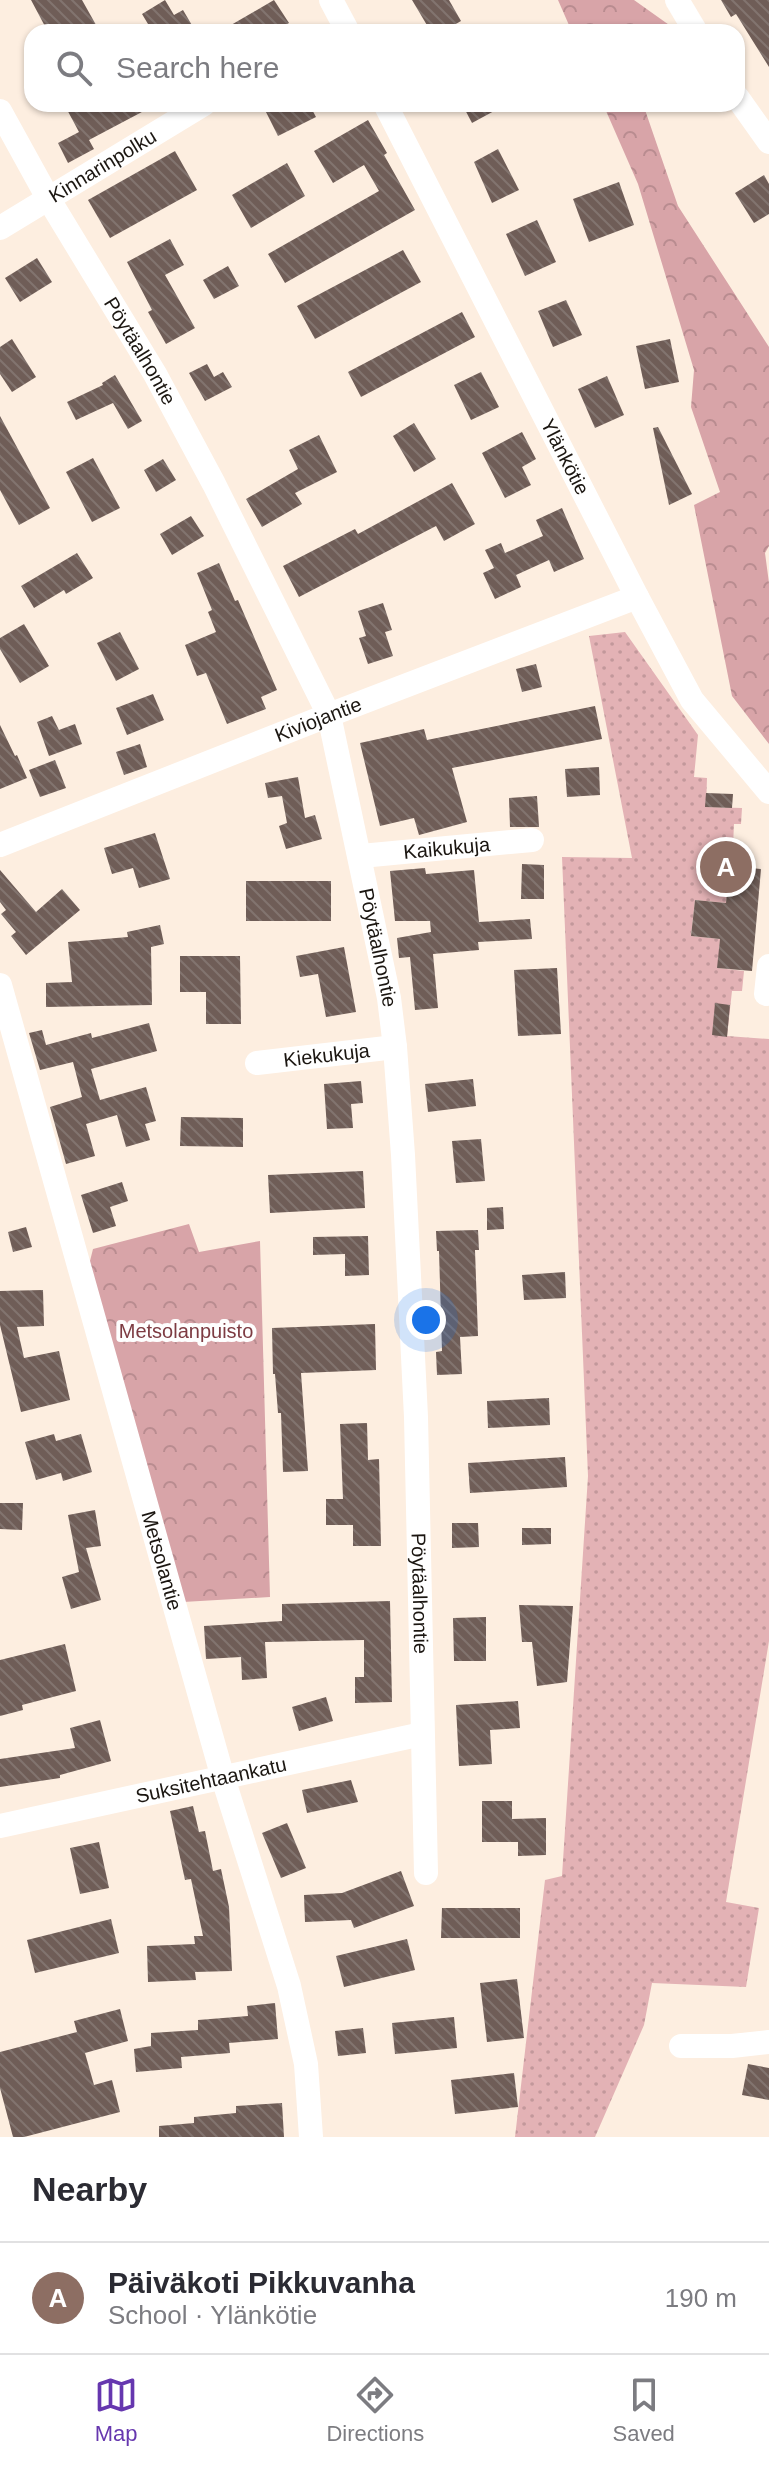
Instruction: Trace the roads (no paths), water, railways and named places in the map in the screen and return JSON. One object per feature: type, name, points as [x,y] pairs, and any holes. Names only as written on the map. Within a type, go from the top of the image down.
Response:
[{"type":"street","points":[[677,0],[691,24]]},
{"type":"street","points":[[745,108],[769,142]]},
{"type":"street","name":"Pöytäalhontie","points":[[0,111],[48,198],[155,374],[214,484],[329,715],[361,856],[389,998],[395,1047],[415,1401],[426,1873]]},
{"type":"street","name":"Kinnarinpolku","points":[[0,228],[191,112]]},
{"type":"street","name":"Ylänkötie","points":[[389,112],[692,700],[769,792]]},
{"type":"street","name":"Kiviojantie","points":[[0,845],[637,597]]},
{"type":"street","name":"Kaikukuja","points":[[361,856],[532,840]]},
{"type":"street","points":[[766,994],[769,966]]},
{"type":"street","name":"Metsolantie","points":[[0,985],[223,1778],[289,1986],[306,2064],[311,2137]]},
{"type":"street","name":"Kiekukuja","points":[[257,1063],[395,1047]]},
{"type":"street","name":"Suksitehtaankatu","points":[[0,1826],[422,1734]]},
{"type":"street","points":[[681,2046],[769,2042]]},
{"type":"place","name":"Päiväkoti Pikkuvanha","points":[[726,867]]},
{"type":"park label","name":"Metsolanpuisto","points":[[186,1331]]}]
